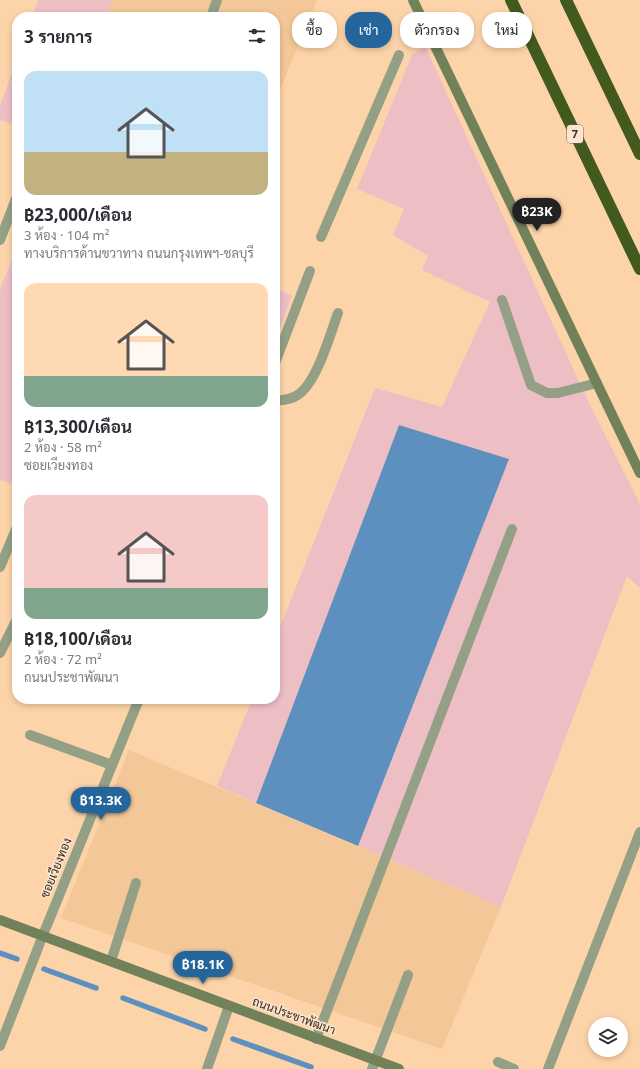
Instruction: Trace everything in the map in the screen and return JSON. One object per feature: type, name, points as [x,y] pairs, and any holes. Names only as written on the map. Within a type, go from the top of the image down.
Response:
[{"type":"highway","name":"7","points":[[511,0],[640,269]]},
{"type":"highway","points":[[566,0],[640,154]]},
{"type":"main road","points":[[413,0],[640,473]]},
{"type":"main road","name":"ถนนประชาพัฒนา","points":[[0,920],[316,1038],[373,1064],[399,1069]]},
{"type":"street","points":[[212,12],[217,0]]},
{"type":"street","points":[[320,237],[399,55]]},
{"type":"street","points":[[0,240],[12,209]]},
{"type":"street","points":[[280,350],[310,271]]},
{"type":"street","points":[[502,300],[531,385],[547,392],[558,392],[597,383]]},
{"type":"street","points":[[280,399],[294,397],[307,386],[319,365],[338,313]]},
{"type":"street","points":[[316,1038],[512,530]]},
{"type":"street","points":[[0,567],[12,539]]},
{"type":"street","points":[[0,653],[12,629]]},
{"type":"street","name":"ซอยเวียงทอง","points":[[0,1046],[43,935],[137,704]]},
{"type":"street","points":[[30,734],[112,765]]},
{"type":"street","points":[[548,1069],[640,832]]},
{"type":"street","points":[[111,961],[136,883]]},
{"type":"street","points":[[373,1064],[408,975]]},
{"type":"street","points":[[207,1069],[229,1006]]},
{"type":"street","points":[[498,1062],[514,1069]]},
{"type":"shaded area","points":[[38,0],[113,0],[108,12],[34,12]]},
{"type":"shaded area","points":[[113,0],[317,0],[312,12],[292,12],[292,48],[297,48],[280,90],[280,12],[108,12]]},
{"type":"shaded area","points":[[422,48],[426,48],[589,403],[640,504],[640,588],[627,576],[501,907],[358,846],[509,459],[399,425],[256,803],[217,786],[250,704],[280,704],[280,627],[375,388],[442,407],[490,302],[422,270],[428,256],[393,235],[404,209],[357,189],[412,55]]},
{"type":"shaded area","points":[[12,73],[12,124],[0,120],[0,106]]},
{"type":"shaded area","points":[[12,259],[11,484],[0,480],[0,289]]},
{"type":"shaded area","points":[[280,290],[292,296],[280,328]]},
{"type":"shaded area","points":[[129,750],[501,907],[442,1049],[61,918]]},
{"type":"water","points":[[399,425],[509,459],[358,846],[256,803]]},
{"type":"waterway","points":[[0,953],[17,959]]},
{"type":"waterway","points":[[44,969],[96,988]]},
{"type":"waterway","points":[[123,998],[205,1029]]},
{"type":"waterway","points":[[233,1039],[311,1067]]}]
